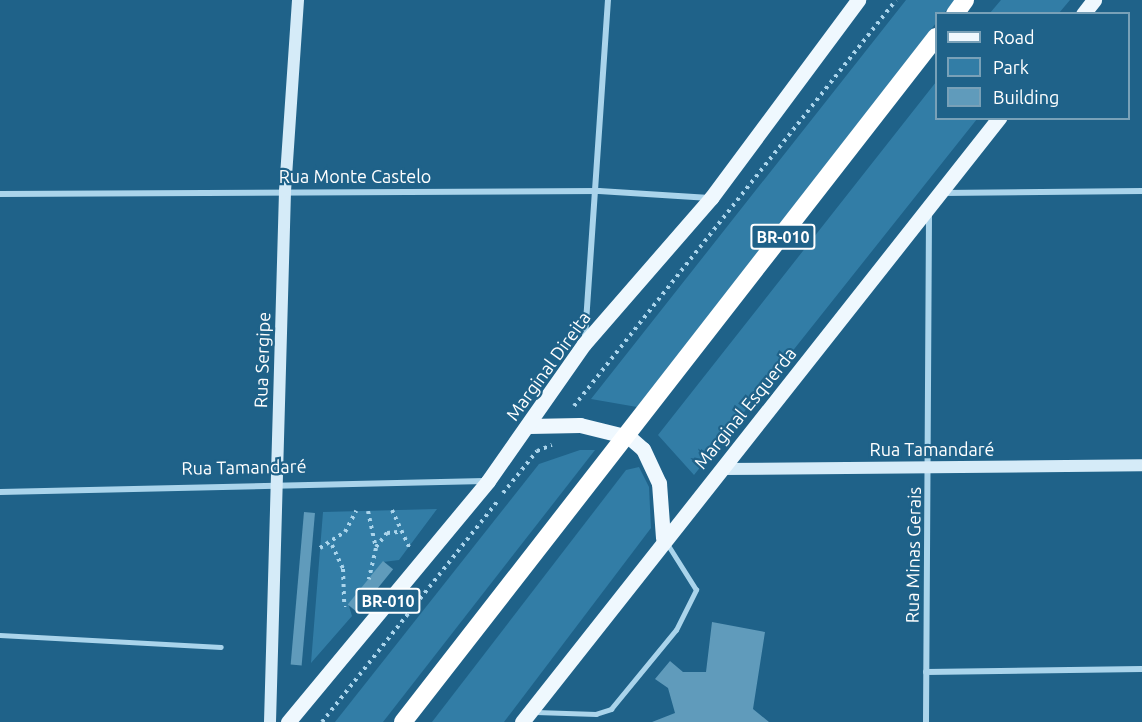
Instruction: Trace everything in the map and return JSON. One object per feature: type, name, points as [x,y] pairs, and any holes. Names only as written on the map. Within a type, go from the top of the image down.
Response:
[{"type":"highway","name":"BR-010","points":[[403,722],[629,437],[935,38]]},
{"type":"main road","name":"Marginal Direita","points":[[288,722],[488,481],[529,426],[584,344],[711,198],[858,0]]},
{"type":"main road","points":[[1085,12],[1094,0]]},
{"type":"main road","name":"Marginal Esquerda","points":[[526,717],[663,538],[722,469],[997,120]]},
{"type":"main road","points":[[529,426],[580,425],[629,437],[643,449],[659,483],[663,538]]},
{"type":"street","name":"Rua Sergipe","points":[[270,722],[285,191],[298,0]]},
{"type":"street","points":[[584,344],[599,191],[608,0]]},
{"type":"street","name":"Rua Monte Castelo","points":[[0,194],[599,191],[711,198]]},
{"type":"street","points":[[939,193],[1142,191]]},
{"type":"street","name":"Rua Minas Gerais","points":[[926,722],[930,468],[929,209]]},
{"type":"street","name":"Rua Tamandaré","points":[[722,469],[1142,465]]},
{"type":"street","name":"Rua Tamandaré","points":[[0,492],[488,481]]},
{"type":"street","points":[[926,672],[1142,669]]},
{"type":"lane","points":[[526,717],[596,714],[611,709],[676,630],[696,590],[663,538]]},
{"type":"lane","points":[[0,635],[221,647]]},
{"type":"path","points":[[578,407],[572,406],[896,0]]},
{"type":"path","points":[[322,722],[537,451],[565,442]]},
{"type":"path","points":[[392,510],[398,532],[409,547]]},
{"type":"path","points":[[320,548],[332,544],[356,511]]},
{"type":"path","points":[[368,511],[376,548]]},
{"type":"path","points":[[369,579],[376,548],[387,533],[398,532]]},
{"type":"path","points":[[332,544],[343,569],[344,607]]},
{"type":"green space","points":[[906,0],[955,0],[945,12],[935,12],[935,24],[637,407],[591,399]]},
{"type":"green space","points":[[1001,0],[1070,0],[1060,12],[991,12]]},
{"type":"green space","points":[[935,83],[935,120],[976,120],[694,475],[658,435]]},
{"type":"green space","points":[[580,450],[595,450],[383,722],[335,722],[539,464]]},
{"type":"green space","points":[[639,467],[649,487],[651,528],[504,722],[432,722],[626,470]]},
{"type":"green space","points":[[437,509],[399,560],[383,562],[349,606],[352,616],[311,663],[323,512]]},
{"type":"building","points":[[304,512],[315,513],[302,665],[291,664]]},
{"type":"building","points":[[383,561],[393,569],[358,613],[348,605]]},
{"type":"building","points":[[712,622],[765,632],[753,709],[769,722],[652,722],[675,713],[668,688],[655,679],[670,661],[683,672],[706,672]]}]
